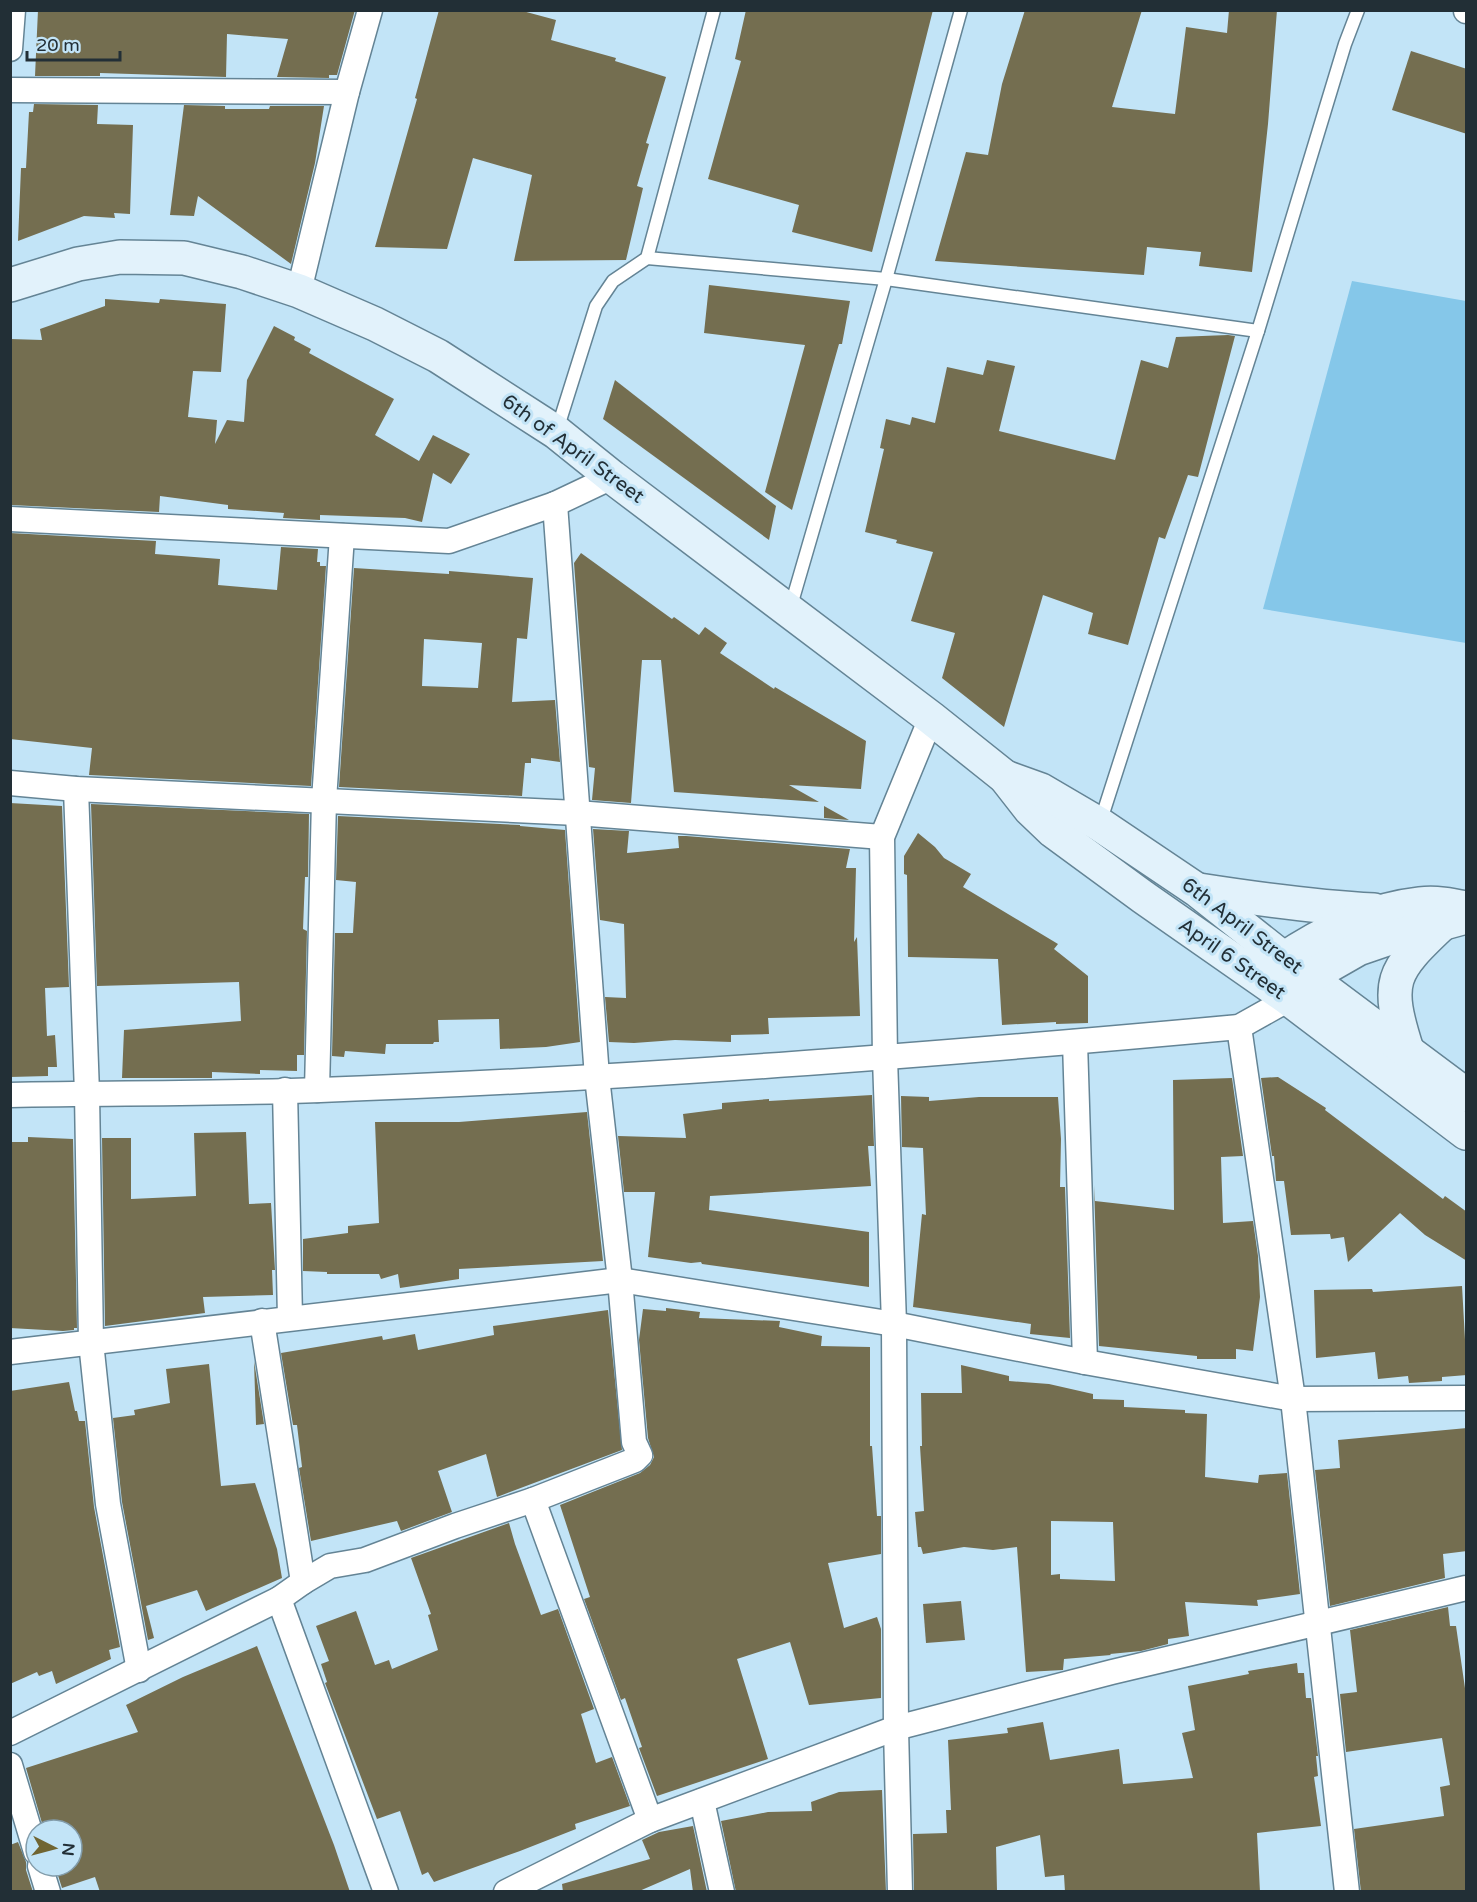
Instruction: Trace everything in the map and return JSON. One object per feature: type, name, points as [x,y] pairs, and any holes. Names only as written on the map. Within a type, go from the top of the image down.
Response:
[{"type":"street","points":[[10,50],[13,10]]},
{"type":"street","points":[[299,291],[347,92],[370,10]]},
{"type":"street","points":[[10,90],[347,92]]},
{"type":"street","name":"6th of April Street","points":[[10,285],[78,264],[120,256],[184,258],[230,269],[299,291],[375,324],[438,356],[556,432],[1005,777]]},
{"type":"street","points":[[10,519],[449,541],[555,504],[612,477]]},
{"type":"street","points":[[10,1733],[139,1671],[279,1599],[330,1566],[366,1560],[635,1461],[640,1455],[634,1442],[620,1280],[597,1077],[555,504]]},
{"type":"street","points":[[317,1090],[324,800],[342,536]]},
{"type":"street","points":[[900,1892],[896,1728],[894,1324],[885,1058],[882,837],[931,718]]},
{"type":"street","name":"6th April Street","points":[[1005,777],[1041,790],[1099,824],[1197,890],[1285,978],[1407,1050],[1467,1095]]},
{"type":"street","name":"April 6 Street","points":[[1005,777],[1030,809],[1053,831],[1285,978],[1467,1133]]},
{"type":"street","points":[[10,783],[76,789],[577,813],[882,837]]},
{"type":"street","points":[[76,789],[87,1093],[91,1342],[108,1504],[139,1671]]},
{"type":"street","points":[[1197,890],[1329,908],[1388,910]]},
{"type":"street","points":[[10,1095],[317,1090],[597,1077],[885,1058],[1239,1027],[1328,933],[1388,910],[1421,903],[1440,903],[1459,916]]},
{"type":"street","points":[[1285,978],[1358,949],[1459,916]]},
{"type":"street","points":[[1407,1050],[1396,1016],[1395,983],[1410,955],[1459,916]]},
{"type":"street","points":[[1239,1027],[1293,1399],[1347,1892]]},
{"type":"street","points":[[1075,1042],[1084,1362]]},
{"type":"street","points":[[285,1090],[290,1318]]},
{"type":"street","points":[[10,1352],[620,1280],[894,1324],[1084,1362],[1293,1399],[1467,1398]]},
{"type":"street","points":[[262,1321],[303,1582]]},
{"type":"street","points":[[533,1500],[650,1820]]},
{"type":"street","points":[[506,1892],[650,1820],[896,1728],[1319,1622],[1467,1588]]},
{"type":"street","points":[[279,1599],[386,1892]]},
{"type":"street","points":[[10,1765],[26,1818]]},
{"type":"street","points":[[702,1801],[722,1892]]},
{"type":"lane","points":[[647,258],[714,10]]},
{"type":"lane","points":[[789,611],[886,279],[961,10]]},
{"type":"lane","points":[[1099,824],[1258,331],[1345,44],[1358,10]]},
{"type":"lane","points":[[556,432],[596,306],[613,281],[647,258],[886,279],[1258,331]]},
{"type":"shaded area","points":[[1352,281],[1466,301],[1466,643],[1263,609]]},
{"type":"building","points":[[38,10],[355,10],[337,75],[329,75],[329,78],[277,77],[288,39],[227,34],[226,77],[100,73],[100,76],[35,76]]},
{"type":"building","points":[[439,10],[519,10],[556,20],[551,40],[616,58],[615,61],[666,77],[646,143],[649,144],[637,186],[643,188],[626,260],[514,261],[532,175],[473,158],[447,249],[375,247],[417,99],[415,98]]},
{"type":"building","points":[[746,10],[933,10],[872,252],[792,232],[799,205],[708,179],[741,61],[735,59]]},
{"type":"building","points":[[1025,10],[1142,10],[1112,107],[1175,114],[1186,27],[1227,33],[1229,10],[1277,10],[1268,124],[1252,272],[1199,266],[1201,252],[1147,247],[1144,275],[935,261],[966,152],[988,155],[1002,84]]},
{"type":"building","points":[[1411,51],[1467,69],[1467,134],[1392,110]]},
{"type":"building","points":[[34,104],[98,105],[97,124],[133,125],[130,214],[114,213],[115,218],[84,216],[18,241],[21,168],[26,168],[29,112],[33,112]]},
{"type":"building","points":[[184,105],[225,106],[225,109],[324,106],[315,163],[291,264],[198,196],[194,216],[170,215]]},
{"type":"building","points":[[709,285],[850,301],[842,344],[839,344],[792,510],[765,492],[805,345],[704,333]]},
{"type":"building","points":[[105,299],[159,303],[160,299],[226,304],[221,372],[193,371],[188,417],[217,420],[215,444],[227,420],[244,422],[247,380],[274,326],[311,349],[309,353],[394,399],[375,435],[419,461],[433,435],[470,454],[451,484],[433,473],[422,522],[405,518],[320,515],[320,520],[283,518],[284,513],[228,509],[228,505],[160,496],[159,512],[10,505],[10,339],[42,340],[40,329],[105,306]]},
{"type":"building","points":[[1235,336],[1198,477],[1188,475],[1165,539],[1159,537],[1128,645],[1088,634],[1093,613],[1043,595],[1004,727],[942,678],[955,633],[911,621],[933,552],[896,543],[897,540],[865,532],[884,449],[880,448],[886,419],[910,425],[912,417],[935,423],[947,367],[983,375],[987,360],[1015,366],[999,431],[1115,460],[1141,360],[1168,368],[1176,337]]},
{"type":"building","points":[[615,380],[776,506],[769,540],[603,419]]},
{"type":"building","points":[[10,533],[156,541],[155,554],[220,559],[218,585],[277,590],[281,547],[318,549],[317,562],[320,562],[320,566],[326,566],[311,786],[89,775],[92,748],[10,739]]},
{"type":"building","points":[[581,553],[672,619],[674,617],[699,635],[705,627],[727,643],[720,653],[774,689],[775,687],[866,741],[861,789],[789,785],[819,802],[674,792],[661,660],[642,660],[631,803],[592,800],[595,768],[589,767],[574,563]]},
{"type":"building","points":[[354,568],[449,574],[449,571],[533,578],[527,639],[517,638],[512,702],[555,700],[560,762],[531,758],[531,763],[525,763],[522,796],[339,787]],"holes":[[[424,639],[482,643],[478,688],[422,686]]]},
{"type":"building","points":[[10,803],[62,806],[69,987],[45,988],[47,1036],[55,1035],[57,1067],[48,1067],[48,1076],[10,1077]]},
{"type":"building","points":[[91,804],[309,814],[308,877],[305,877],[303,929],[307,931],[304,1055],[297,1055],[297,1071],[260,1070],[260,1074],[212,1072],[212,1078],[122,1078],[124,1030],[241,1021],[239,982],[97,986]]},
{"type":"building","points":[[824,806],[849,820],[824,818]]},
{"type":"building","points":[[338,816],[520,825],[565,830],[580,1042],[546,1047],[500,1049],[499,1019],[438,1020],[439,1042],[386,1044],[385,1054],[345,1051],[344,1057],[332,1056],[335,933],[353,933],[356,882],[336,880]]},
{"type":"building","points":[[593,829],[629,831],[627,853],[679,848],[678,836],[850,849],[846,868],[856,868],[854,942],[857,937],[860,1016],[768,1018],[769,1034],[731,1035],[731,1042],[675,1040],[609,1042],[605,997],[626,998],[624,924],[600,920]]},
{"type":"building","points":[[918,833],[944,858],[971,874],[963,887],[1058,944],[1054,949],[1088,976],[1088,1023],[1002,1025],[998,959],[908,957],[907,875],[904,874],[904,856]]},
{"type":"building","points":[[1278,1077],[1326,1108],[1325,1110],[1443,1199],[1445,1196],[1467,1212],[1467,1261],[1425,1235],[1400,1213],[1348,1262],[1344,1237],[1331,1239],[1330,1234],[1291,1235],[1284,1181],[1276,1181],[1261,1078]]},
{"type":"building","points":[[1232,1078],[1243,1156],[1221,1157],[1223,1223],[1253,1221],[1260,1297],[1253,1351],[1236,1349],[1236,1359],[1197,1359],[1197,1356],[1099,1346],[1094,1185],[1095,1201],[1174,1210],[1173,1080]]},
{"type":"building","points":[[872,1095],[874,1146],[868,1146],[871,1186],[710,1196],[709,1210],[869,1232],[869,1287],[702,1264],[701,1262],[691,1263],[648,1257],[655,1192],[624,1192],[618,1136],[686,1138],[683,1114],[722,1109],[722,1103]]},
{"type":"building","points":[[901,1096],[929,1097],[929,1101],[979,1097],[1058,1097],[1061,1139],[1060,1187],[1065,1187],[1070,1338],[1030,1334],[1031,1324],[913,1307],[922,1214],[926,1215],[923,1148],[902,1147]]},
{"type":"building","points":[[587,1112],[603,1261],[459,1269],[459,1279],[400,1288],[398,1274],[381,1279],[379,1274],[327,1274],[327,1272],[303,1271],[303,1239],[348,1233],[348,1226],[379,1223],[375,1122],[459,1122]]},
{"type":"building","points":[[246,1132],[249,1204],[271,1203],[275,1270],[272,1270],[273,1295],[203,1297],[205,1313],[105,1326],[102,1138],[131,1138],[131,1199],[196,1196],[194,1133]]},
{"type":"building","points":[[28,1137],[73,1139],[77,1328],[74,1330],[10,1328],[10,1142],[28,1142]]},
{"type":"building","points":[[1462,1286],[1467,1375],[1442,1377],[1442,1381],[1409,1383],[1408,1376],[1378,1379],[1375,1352],[1316,1358],[1314,1290],[1372,1289],[1373,1292]]},
{"type":"building","points":[[666,1308],[700,1312],[699,1318],[780,1321],[779,1327],[822,1336],[821,1346],[870,1347],[870,1446],[872,1446],[877,1516],[881,1516],[881,1554],[828,1563],[844,1628],[877,1617],[881,1629],[881,1698],[809,1705],[790,1642],[737,1659],[768,1759],[657,1796],[639,1748],[642,1747],[625,1698],[621,1700],[584,1599],[590,1597],[560,1505],[640,1473],[650,1465],[654,1457],[648,1438],[639,1340],[643,1309],[666,1311]]},
{"type":"building","points":[[608,1310],[622,1450],[497,1497],[486,1454],[438,1471],[452,1512],[401,1531],[397,1521],[311,1541],[299,1468],[302,1467],[297,1425],[293,1425],[281,1353],[382,1336],[383,1340],[415,1334],[418,1350],[494,1335],[493,1326]]},
{"type":"building","points":[[254,1361],[264,1424],[256,1425]]},
{"type":"building","points":[[209,1364],[221,1486],[255,1483],[277,1549],[282,1578],[206,1611],[197,1590],[146,1606],[154,1638],[148,1640],[122,1502],[113,1418],[135,1415],[134,1410],[170,1403],[166,1369]]},
{"type":"building","points":[[961,1365],[1009,1376],[1009,1381],[1049,1384],[1093,1394],[1093,1399],[1124,1400],[1124,1407],[1185,1410],[1185,1413],[1207,1414],[1205,1477],[1258,1483],[1259,1475],[1287,1473],[1300,1594],[1257,1600],[1258,1606],[1185,1602],[1189,1636],[1168,1639],[1168,1644],[1141,1651],[1064,1659],[1063,1670],[1026,1672],[1017,1547],[993,1550],[964,1547],[923,1554],[921,1547],[918,1547],[915,1512],[924,1511],[920,1446],[922,1446],[921,1393],[962,1393]],"holes":[[[1051,1521],[1113,1522],[1115,1581],[1060,1579],[1060,1574],[1051,1575]]]},
{"type":"building","points":[[69,1382],[79,1421],[85,1421],[94,1507],[120,1647],[109,1650],[111,1659],[56,1684],[52,1671],[39,1676],[37,1672],[10,1684],[10,1391]]},
{"type":"building","points":[[1467,1428],[1467,1551],[1443,1554],[1445,1578],[1330,1606],[1315,1470],[1340,1468],[1338,1440]]},
{"type":"building","points":[[509,1523],[541,1615],[558,1609],[594,1709],[581,1714],[596,1763],[612,1757],[630,1806],[575,1824],[576,1829],[434,1882],[428,1872],[422,1875],[400,1811],[377,1819],[325,1683],[327,1682],[321,1664],[329,1661],[316,1626],[356,1611],[375,1665],[389,1660],[392,1669],[438,1650],[428,1615],[431,1614],[411,1558]]},
{"type":"building","points":[[961,1601],[965,1640],[926,1643],[923,1604]]},
{"type":"building","points":[[1448,1607],[1450,1626],[1456,1626],[1467,1702],[1467,1892],[1361,1892],[1354,1829],[1444,1816],[1440,1787],[1450,1785],[1442,1738],[1346,1752],[1340,1694],[1357,1692],[1350,1630]]},
{"type":"building","points":[[257,1646],[350,1892],[100,1892],[95,1877],[62,1888],[59,1878],[84,1878],[84,1818],[41,1818],[26,1768],[138,1732],[126,1705],[183,1677]]},
{"type":"building","points":[[1297,1663],[1298,1673],[1304,1673],[1306,1698],[1311,1698],[1318,1756],[1316,1756],[1318,1776],[1314,1777],[1321,1826],[1257,1833],[1260,1892],[1065,1892],[1064,1875],[1045,1877],[1040,1835],[996,1847],[997,1891],[914,1892],[913,1834],[947,1833],[946,1810],[951,1810],[948,1740],[1008,1733],[1007,1728],[1043,1722],[1050,1760],[1119,1749],[1123,1784],[1193,1778],[1182,1733],[1195,1730],[1188,1686],[1249,1674],[1248,1671]]},
{"type":"building","points":[[882,1790],[886,1892],[736,1892],[721,1821],[768,1812],[812,1811],[811,1802],[839,1792]]},
{"type":"building","points":[[693,1826],[707,1892],[693,1892],[690,1869],[637,1892],[563,1892],[562,1884],[650,1859],[642,1840],[659,1832]]},
{"type":"building","points":[[18,1842],[24,1857],[24,1878],[29,1878],[33,1892],[10,1892],[10,1845]]}]
